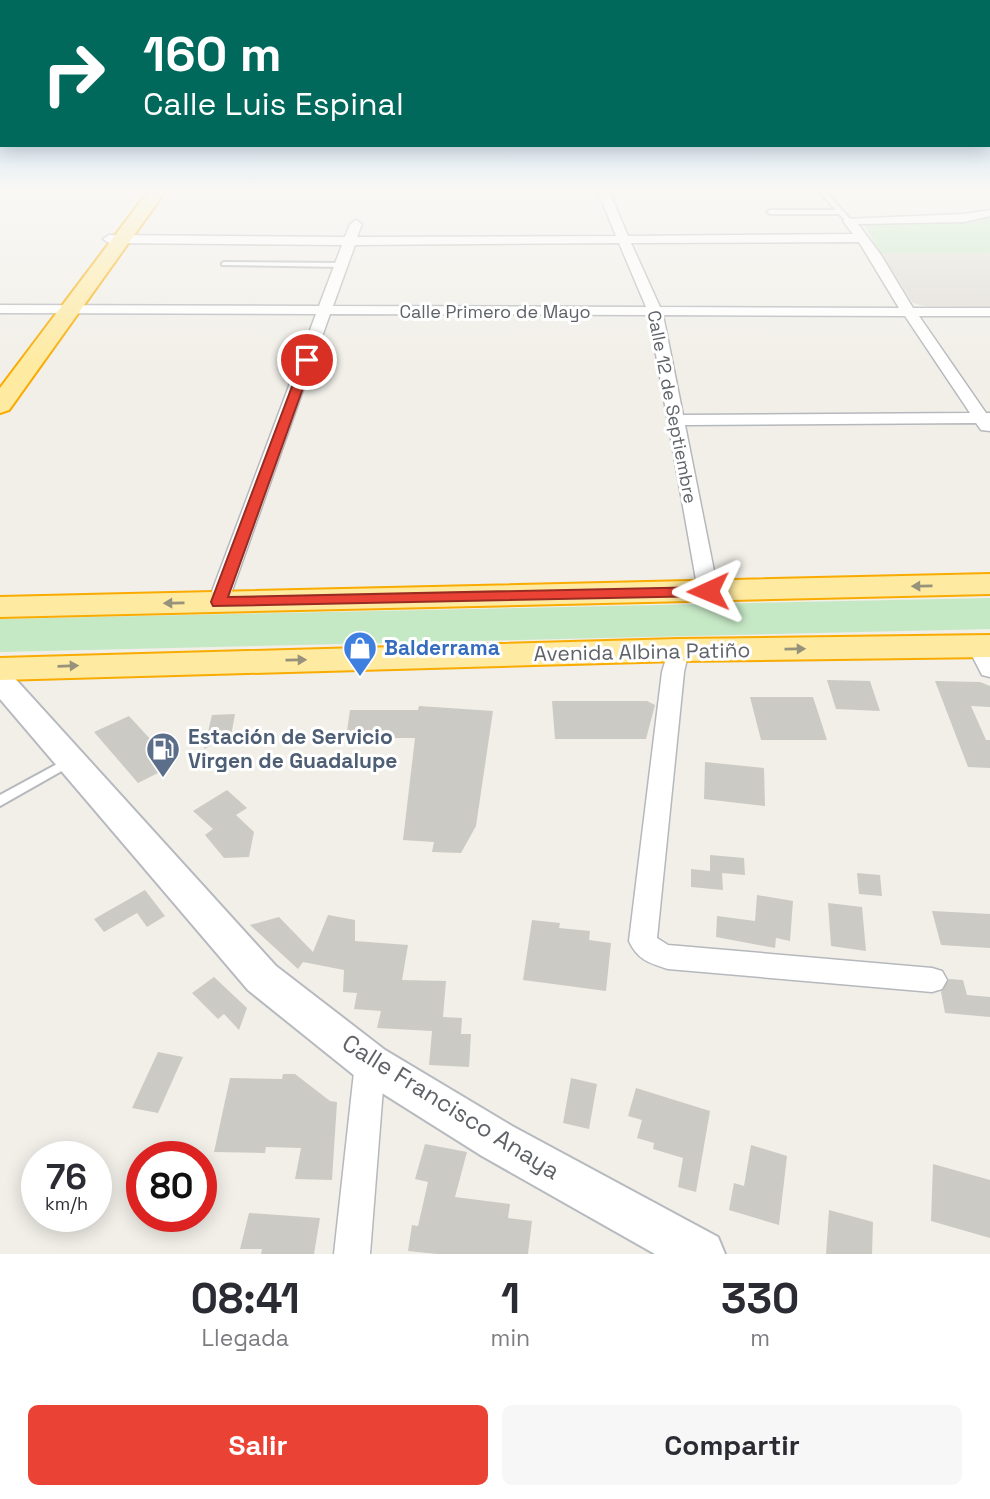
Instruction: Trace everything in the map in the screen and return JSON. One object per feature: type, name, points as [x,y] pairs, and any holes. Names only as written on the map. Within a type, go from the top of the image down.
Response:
[{"type":"highway","points":[[0,405],[63,310],[111,248]]},
{"type":"highway","points":[[0,381],[63,310]]},
{"type":"highway","points":[[0,607],[990,584]]},
{"type":"highway","name":"Avenida Albina Patiño","points":[[0,669],[678,650],[986,654]]},
{"type":"main road","name":"Calle Francisco Anaya","points":[[0,680],[262,978],[370,1063],[497,1141],[701,1254]]},
{"type":"street","points":[[218,602],[348,248]]},
{"type":"street","name":"Calle 12 de Septiembre","points":[[626,248],[655,312],[708,591]]},
{"type":"street","points":[[869,248],[909,312],[987,423]]},
{"type":"street","name":"Calle Primero de Mayo","points":[[0,309],[990,312]]},
{"type":"street","points":[[675,420],[987,423]]},
{"type":"street","points":[[678,650],[673,673],[643,940],[652,952],[668,957],[932,980]]},
{"type":"street","points":[[352,1254],[370,1063]]},
{"type":"lane","points":[[224,264],[342,265]]},
{"type":"lane","points":[[0,800],[70,761]]},
{"type":"shaded area","points":[[881,253],[990,253],[990,307],[925,306],[913,303]]},
{"type":"green space","points":[[878,248],[990,248],[990,253],[881,253]]},
{"type":"green space","points":[[990,598],[990,629],[0,652],[0,619]]},
{"type":"building","points":[[827,680],[870,681],[880,711],[836,709]]},
{"type":"building","points":[[935,681],[980,682],[990,686],[990,707],[971,706],[986,740],[990,740],[990,768],[968,767]]},
{"type":"building","points":[[750,697],[813,697],[827,740],[761,740]]},
{"type":"building","points":[[552,701],[647,701],[655,705],[646,739],[555,739]]},
{"type":"building","points":[[419,706],[493,711],[476,826],[461,853],[432,852],[434,842],[403,840],[415,738],[346,738],[350,710],[418,710]]},
{"type":"building","points":[[235,714],[231,736],[204,749],[212,715]]},
{"type":"building","points":[[129,716],[174,765],[138,783],[94,732]]},
{"type":"building","points":[[705,762],[764,768],[765,806],[704,799]]},
{"type":"building","points":[[227,790],[247,808],[236,815],[254,832],[249,857],[224,858],[205,835],[213,829],[193,811]]},
{"type":"building","points":[[710,855],[744,858],[745,875],[722,873],[723,890],[691,887],[691,869],[710,871]]},
{"type":"building","points":[[857,873],[880,875],[882,896],[859,894]]},
{"type":"building","points":[[145,890],[165,916],[147,927],[137,913],[104,932],[94,919]]},
{"type":"building","points":[[757,895],[793,901],[790,941],[776,938],[775,948],[716,937],[717,916],[755,921]]},
{"type":"building","points":[[828,903],[862,907],[866,951],[831,946]]},
{"type":"building","points":[[932,911],[990,914],[990,948],[941,945]]},
{"type":"building","points":[[328,915],[355,920],[355,941],[408,945],[402,980],[446,981],[443,1017],[462,1018],[461,1034],[471,1034],[469,1067],[429,1065],[432,1031],[377,1028],[381,1011],[354,1009],[357,993],[343,992],[344,970],[303,962],[298,969],[250,925],[279,917],[313,952]]},
{"type":"building","points":[[532,920],[560,923],[559,928],[590,931],[589,940],[611,943],[606,991],[523,980]]},
{"type":"building","points":[[214,977],[247,1008],[239,1030],[224,1014],[218,1019],[192,993]]},
{"type":"building","points":[[949,979],[963,980],[967,995],[990,997],[990,1017],[945,1013],[941,992]]},
{"type":"building","points":[[158,1052],[183,1057],[158,1113],[132,1108]]},
{"type":"building","points":[[283,1074],[295,1074],[330,1101],[337,1102],[332,1180],[295,1179],[301,1148],[266,1147],[265,1153],[217,1152],[216,1141],[230,1078],[282,1079]]},
{"type":"building","points":[[571,1078],[597,1084],[589,1129],[563,1123]]},
{"type":"building","points":[[636,1088],[710,1111],[696,1192],[678,1187],[683,1158],[653,1149],[654,1143],[637,1138],[642,1120],[628,1116]]},
{"type":"building","points":[[425,1144],[467,1152],[455,1197],[510,1204],[508,1218],[532,1221],[528,1254],[437,1254],[408,1251],[412,1225],[418,1226],[428,1182],[415,1179]]},
{"type":"building","points":[[751,1145],[787,1156],[779,1225],[729,1210],[734,1183],[744,1186]]},
{"type":"building","points":[[933,1164],[990,1180],[990,1238],[931,1221]]},
{"type":"building","points":[[829,1210],[873,1222],[872,1254],[826,1254]]},
{"type":"building","points":[[249,1213],[320,1218],[314,1254],[261,1254],[262,1249],[240,1249]]},
{"type":"place","name":"Balderrama","points":[[360,678]]},
{"type":"place","name":"Estación de Servicio Virgen de Guadalupe","points":[[163,779]]},
{"type":"route","points":[[307,360],[218,602],[708,591]]}]
